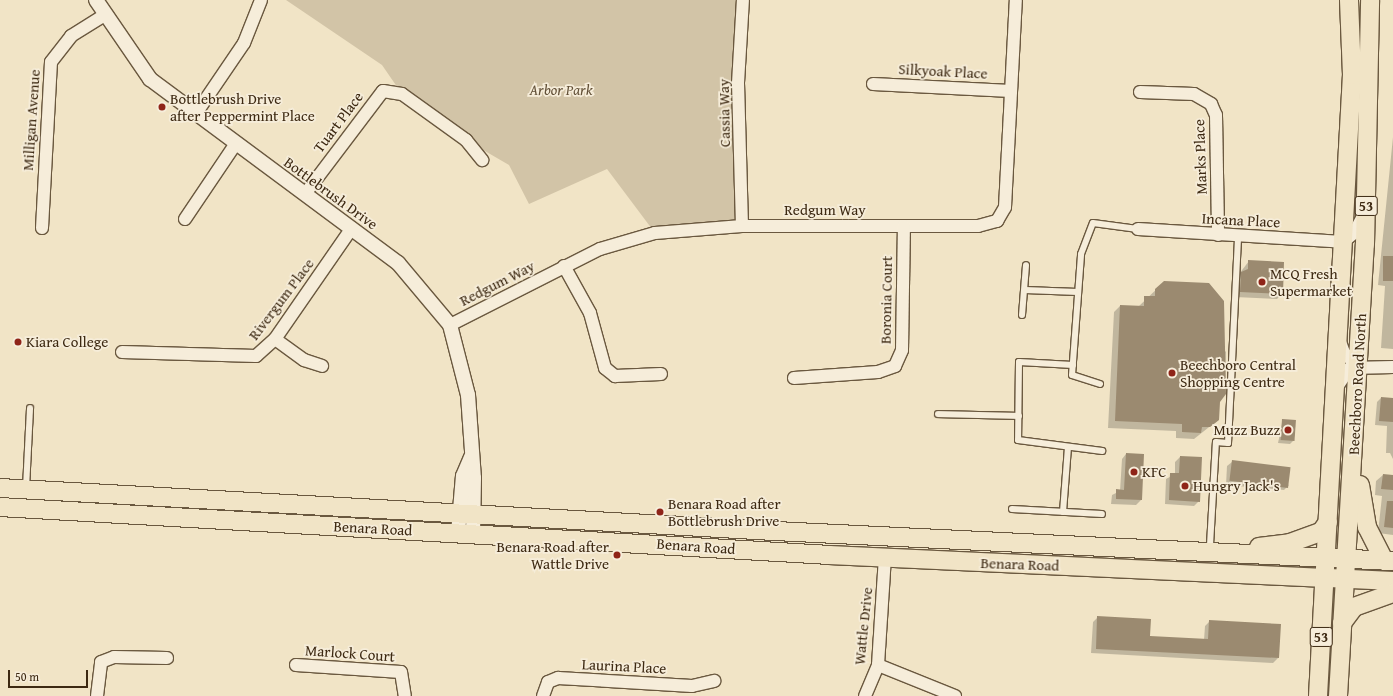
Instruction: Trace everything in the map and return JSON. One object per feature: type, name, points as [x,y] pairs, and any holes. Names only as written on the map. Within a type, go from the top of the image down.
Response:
[{"type":"main road","name":"Beechboro Road North","points":[[1318,696],[1352,75],[1349,0]]},
{"type":"main road","name":"Beechboro Road North","points":[[1338,696],[1366,210],[1370,0]]},
{"type":"main road","points":[[1355,413],[1360,441],[1360,498],[1367,527],[1388,561]]},
{"type":"main road","name":"Benara Road","points":[[0,488],[25,499],[210,519],[667,544],[885,558],[1114,557]]},
{"type":"main road","name":"Benara Road","points":[[0,507],[25,499],[210,499],[466,515],[886,537],[1114,557],[1192,572],[1393,581]]},
{"type":"main road","points":[[210,499],[210,519]]},
{"type":"main road","points":[[1210,549],[1262,547],[1290,543],[1321,532],[1328,522]]},
{"type":"main road","points":[[667,544],[668,526]]},
{"type":"main road","points":[[885,558],[886,537]]},
{"type":"main road","points":[[1114,557],[1176,543],[1210,549],[1388,561]]},
{"type":"main road","points":[[1192,572],[1204,565],[1210,549]]},
{"type":"main road","points":[[1342,622],[1354,607],[1393,592]]},
{"type":"street","name":"Bottlebrush Drive","points":[[96,0],[104,15],[150,79],[235,145],[352,228],[398,263],[450,325],[466,379],[471,457],[463,476],[466,533]]},
{"type":"street","points":[[195,115],[244,43],[261,0]]},
{"type":"street","name":"Cassia Way","points":[[742,226],[738,83],[743,0]]},
{"type":"street","name":"Redgum Way","points":[[450,325],[600,249],[643,236],[686,228],[742,226],[988,226],[1003,214],[1016,0]]},
{"type":"street","name":"Milligan Avenue","points":[[42,228],[51,62],[71,36],[104,15]]},
{"type":"street","name":"Silkyoak Place","points":[[873,84],[1011,91]]},
{"type":"street","name":"Tuart Place","points":[[305,194],[383,91],[402,94],[466,140],[482,160]]},
{"type":"street","name":"Marks Place","points":[[1140,92],[1194,94],[1211,104],[1216,115],[1218,235]]},
{"type":"street","points":[[185,219],[235,145]]},
{"type":"street","points":[[1363,267],[1355,251],[1343,242],[1354,233],[1366,210]]},
{"type":"street","name":"Boronia Court","points":[[794,378],[878,372],[894,366],[902,350],[904,226]]},
{"type":"street","name":"Rivergum Place","points":[[122,352],[247,358],[264,351],[275,339],[352,228]]},
{"type":"street","name":"Incana Place","points":[[1138,229],[1343,242]]},
{"type":"street","points":[[564,266],[590,313],[604,368],[616,376],[661,374]]},
{"type":"street","points":[[1338,338],[1344,353],[1357,365]]},
{"type":"street","points":[[275,339],[304,360],[322,366]]},
{"type":"street","points":[[1335,390],[1345,373],[1357,365],[1393,367]]},
{"type":"street","name":"Wattle Drive","points":[[865,696],[878,665],[885,558]]},
{"type":"street","points":[[97,696],[101,662],[114,657],[167,658]]},
{"type":"street","name":"Marlock Court","points":[[296,665],[401,672],[405,696]]},
{"type":"street","points":[[878,665],[954,696]]},
{"type":"street","name":"Laurina Place","points":[[543,696],[548,682],[558,678],[692,686],[714,681]]},
{"type":"lane","points":[[1100,384],[1072,375],[1081,254],[1093,223],[1138,229]]},
{"type":"lane","points":[[1210,549],[1216,442],[1228,443],[1238,236]]},
{"type":"lane","points":[[1022,315],[1026,265]]},
{"type":"lane","points":[[1025,290],[1078,292]]},
{"type":"lane","points":[[1073,365],[1019,362],[1018,440],[1102,451]]},
{"type":"lane","points":[[25,499],[30,408]]},
{"type":"lane","points":[[938,414],[1019,416]]},
{"type":"lane","points":[[1064,512],[1068,447]]},
{"type":"lane","points":[[1012,509],[1102,514]]},
{"type":"green space","name":"Arbor Park","points":[[286,0],[743,0],[742,226],[655,233],[607,169],[529,204],[509,165],[466,140],[402,94],[382,65]]},
{"type":"building","points":[[1383,256],[1393,256],[1393,281],[1383,281]]},
{"type":"building","name":"MCQ Fresh Supermarket","points":[[1248,260],[1284,262],[1283,294],[1240,292],[1241,272],[1248,269]]},
{"type":"building","name":"Beechboro Central Shopping Centre","points":[[1164,281],[1209,283],[1224,301],[1226,394],[1220,402],[1219,420],[1210,427],[1202,427],[1201,433],[1182,432],[1182,424],[1115,421],[1120,305],[1144,306],[1144,296],[1155,296],[1155,289]]},
{"type":"building","points":[[1381,397],[1393,398],[1393,422],[1379,421]]},
{"type":"building","name":"Muzz Buzz","points":[[1282,419],[1296,420],[1295,441],[1281,440]]},
{"type":"building","name":"KFC","points":[[1126,453],[1144,454],[1142,500],[1116,499],[1116,489],[1124,490]]},
{"type":"building","name":"Hungry Jack's","points":[[1180,456],[1202,457],[1200,502],[1169,500],[1170,473],[1179,473]]},
{"type":"building","points":[[1232,460],[1291,467],[1288,488],[1229,481]]},
{"type":"building","points":[[1383,474],[1393,475],[1393,490],[1381,489]]},
{"type":"building","points":[[1387,501],[1393,501],[1393,528],[1384,527]]},
{"type":"building","points":[[1097,616],[1151,619],[1150,636],[1208,639],[1209,620],[1281,624],[1279,658],[1096,649]]},
{"type":"place","name":"Bottlebrush Drive after Peppermint Place","points":[[162,107]]},
{"type":"place","name":"MCQ Fresh Supermarket","points":[[1262,282]]},
{"type":"place","name":"Kiara College","points":[[18,342]]},
{"type":"place","name":"Beechboro Central Shopping Centre","points":[[1172,373]]},
{"type":"place","name":"Muzz Buzz","points":[[1288,430]]},
{"type":"place","name":"KFC","points":[[1134,472]]},
{"type":"place","name":"Hungry Jack's","points":[[1185,486]]},
{"type":"place","name":"Benara Road after Bottlebrush Drive","points":[[660,512]]},
{"type":"place","name":"Benara Road after Wattle Drive","points":[[617,555]]}]
